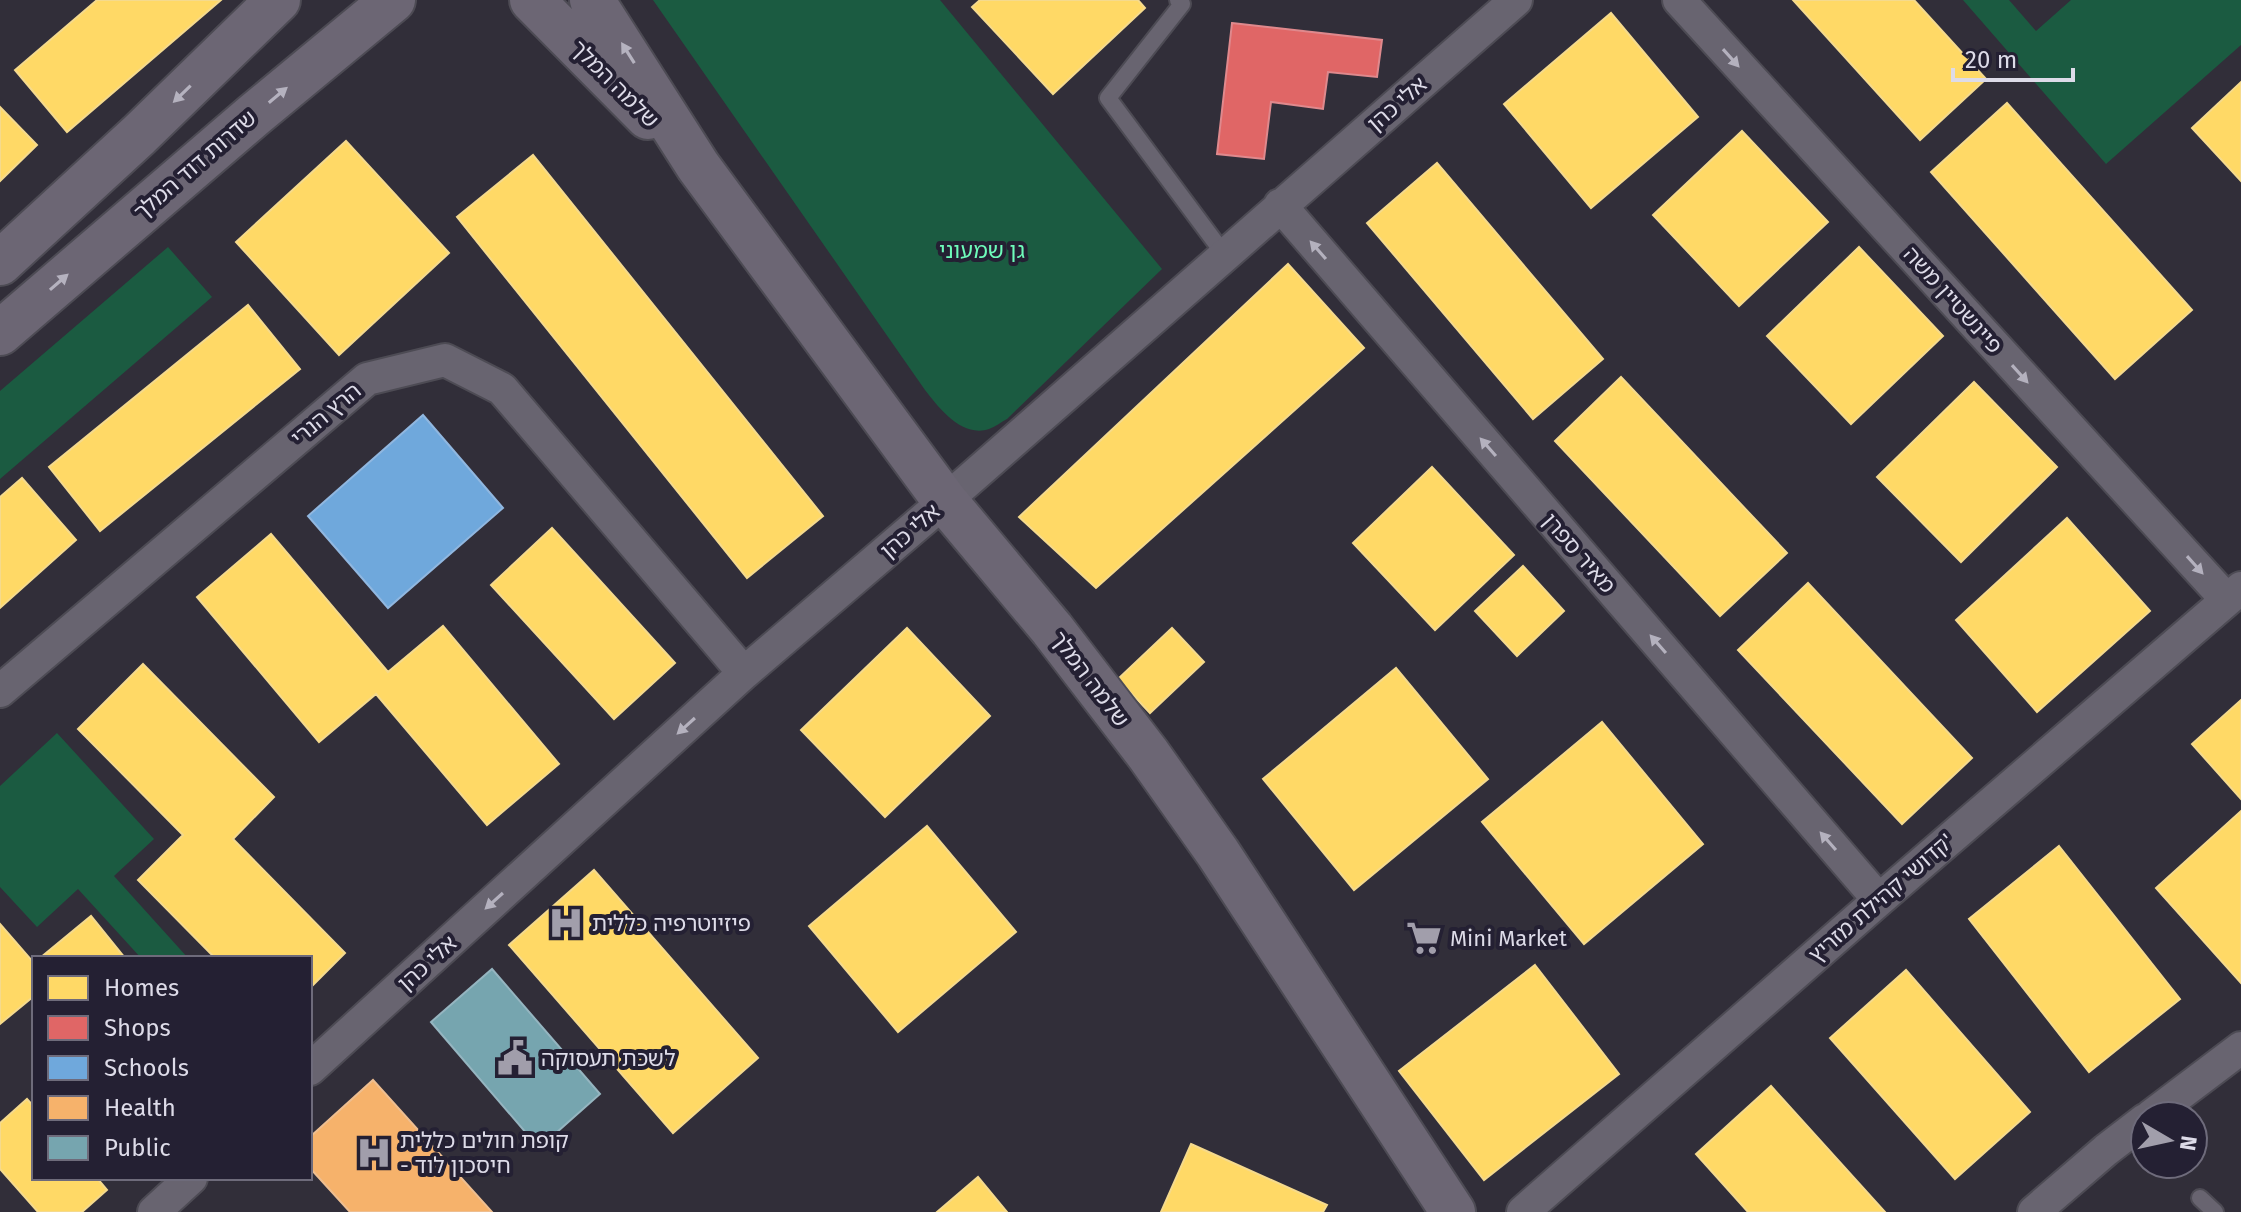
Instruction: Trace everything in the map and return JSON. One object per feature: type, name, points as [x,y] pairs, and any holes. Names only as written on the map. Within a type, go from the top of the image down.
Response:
[{"type":"street","points":[[0,263],[119,155],[278,0]]},
{"type":"street","name":"שדרות דוד המלך","points":[[0,333],[393,0]]},
{"type":"street","name":"שלמה המלך","points":[[532,0],[698,166]]},
{"type":"street","name":"אלי כהן","points":[[312,1067],[744,673],[945,501],[1516,0]]},
{"type":"street","name":"פיינשטיין משה","points":[[1679,0],[2234,594]]},
{"type":"street","name":"שלמה המלך","points":[[595,2],[698,166],[945,501],[1052,629],[1148,754],[1218,853],[1453,1212]]},
{"type":"street","name":"מאיר ספרן","points":[[1280,205],[1879,900]]},
{"type":"street","name":"הרץ הנרי","points":[[0,691],[367,379],[445,360],[502,389],[744,673]]},
{"type":"street","name":"קדושי קהילת מזריץ'","points":[[1523,1212],[2234,594]]},
{"type":"street","points":[[2172,1100],[2241,1048]]},
{"type":"street","points":[[2034,1212],[2129,1132]]},
{"type":"street","points":[[154,1212],[189,1180]]},
{"type":"lane","points":[[1178,0],[1182,4],[1108,98],[1224,254]]},
{"type":"lane","points":[[2200,1198],[2215,1212]]},
{"type":"green space","name":"גן שמעוני","points":[[653,0],[940,0],[1162,269],[1007,419],[979,431],[961,425],[944,413],[925,390]]},
{"type":"green space","points":[[1963,0],[2009,0],[2036,31],[2071,0],[2241,0],[2241,45],[2106,164]]},
{"type":"green space","points":[[168,247],[212,297],[0,479],[0,391]]},
{"type":"green space","points":[[57,733],[154,839],[114,876],[186,956],[139,956],[78,889],[37,927],[0,887],[0,786]]},
{"type":"building: Homes","points":[[97,0],[221,0],[67,132],[15,70]]},
{"type":"building: Homes","points":[[980,0],[1138,0],[1145,8],[1053,94],[972,7]]},
{"type":"building: Homes","points":[[1793,0],[1914,0],[1986,79],[1920,140]]},
{"type":"building: Homes","points":[[1611,13],[1698,117],[1591,208],[1504,104]]},
{"type":"building: Homes","points":[[2241,82],[2241,181],[2192,128]]},
{"type":"building: Homes","points":[[2007,103],[2192,310],[2115,379],[1931,172]]},
{"type":"building: Homes","points":[[0,107],[37,145],[0,181]]},
{"type":"building: Homes","points":[[1742,131],[1828,222],[1739,306],[1653,215]]},
{"type":"building: Homes","points":[[346,141],[449,253],[339,355],[236,242]]},
{"type":"building: Homes","points":[[533,155],[823,516],[747,578],[457,217]]},
{"type":"building: Homes","points":[[1437,163],[1603,359],[1533,419],[1367,223]]},
{"type":"building: Homes","points":[[1859,247],[1943,336],[1851,424],[1767,336]]},
{"type":"building: Homes","points":[[1288,264],[1364,348],[1096,588],[1019,517]]},
{"type":"building: Homes","points":[[248,305],[300,369],[100,531],[49,467]]},
{"type":"building: Homes","points":[[1621,377],[1787,553],[1720,616],[1555,441]]},
{"type":"building: Homes","points":[[1974,382],[2057,467],[1961,562],[1877,477]]},
{"type":"building: Homes","points":[[1432,467],[1514,555],[1435,630],[1353,543]]},
{"type":"building: Homes","points":[[22,478],[76,540],[0,608],[0,497]]},
{"type":"building: Homes","points":[[2067,518],[2150,611],[2037,712],[1956,620]]},
{"type":"building: Homes","points":[[552,528],[675,663],[614,719],[491,585]]},
{"type":"building: Homes","points":[[271,534],[388,672],[443,626],[559,764],[487,825],[376,694],[319,742],[197,597]]},
{"type":"building: Homes","points":[[1523,566],[1564,611],[1517,656],[1475,611]]},
{"type":"building: Homes","points":[[1808,583],[1972,758],[1902,824],[1738,650]]},
{"type":"building: Homes","points":[[907,628],[990,716],[885,817],[801,730]]},
{"type":"building: Homes","points":[[1172,628],[1204,662],[1150,713],[1118,679]]},
{"type":"building: Homes","points":[[143,664],[274,797],[233,839],[345,953],[312,986],[312,956],[213,956],[138,880],[183,835],[78,729]]},
{"type":"building: Homes","points":[[1396,668],[1488,779],[1354,890],[1263,779]]},
{"type":"building: Homes","points":[[2241,700],[2241,799],[2192,744]]},
{"type":"building: Homes","points":[[1602,722],[1703,844],[1584,944],[1482,822]]},
{"type":"building: Homes","points":[[2241,811],[2241,983],[2156,888]]},
{"type":"building: Homes","points":[[927,826],[1016,932],[898,1032],[809,926]]},
{"type":"building: Homes","points":[[2059,846],[2180,999],[2089,1072],[1969,919]]},
{"type":"building: Homes","points":[[594,870],[758,1058],[673,1133],[509,945]]},
{"type":"building: Homes","points":[[91,916],[123,956],[42,956]]},
{"type":"building: Homes","points":[[0,924],[32,961],[32,998],[0,1024]]},
{"type":"building: Homes","points":[[1535,965],[1619,1074],[1484,1180],[1399,1071]]},
{"type":"building: Homes","points":[[1906,970],[2030,1112],[1955,1179],[1830,1038]]},
{"type":"building: Homes","points":[[1771,1086],[1885,1212],[1748,1212],[1696,1154]]},
{"type":"building: Homes","points":[[27,1099],[32,1105],[32,1180],[99,1180],[107,1190],[82,1212],[38,1212],[0,1169],[0,1123]]},
{"type":"building: Homes","points":[[1191,1144],[1327,1205],[1323,1212],[1161,1212]]},
{"type":"building: Homes","points":[[978,1177],[1007,1212],[937,1212]]},
{"type":"building: Shops","points":[[1232,23],[1382,40],[1377,77],[1328,72],[1323,109],[1271,102],[1264,159],[1217,154]]},
{"type":"building: Schools","points":[[423,415],[503,508],[388,608],[308,516]]},
{"type":"building: Health","name":"קופת חולים כללית - חיסכון לוד","points":[[373,1080],[492,1212],[350,1212],[312,1170],[312,1135]]},
{"type":"building: Public","name":"לשכת תעסוקה","points":[[492,969],[600,1094],[539,1148],[431,1022]]},
{"type":"place","name":"פיזיוטרפיה כללית","points":[[566,923]]},
{"type":"place","name":"Mini Market","points":[[1424,938]]},
{"type":"place","name":"לשכת תעסוקה","points":[[515,1058]]},
{"type":"place","name":"קופת חולים כללית - חיסכון לוד","points":[[374,1153]]}]
